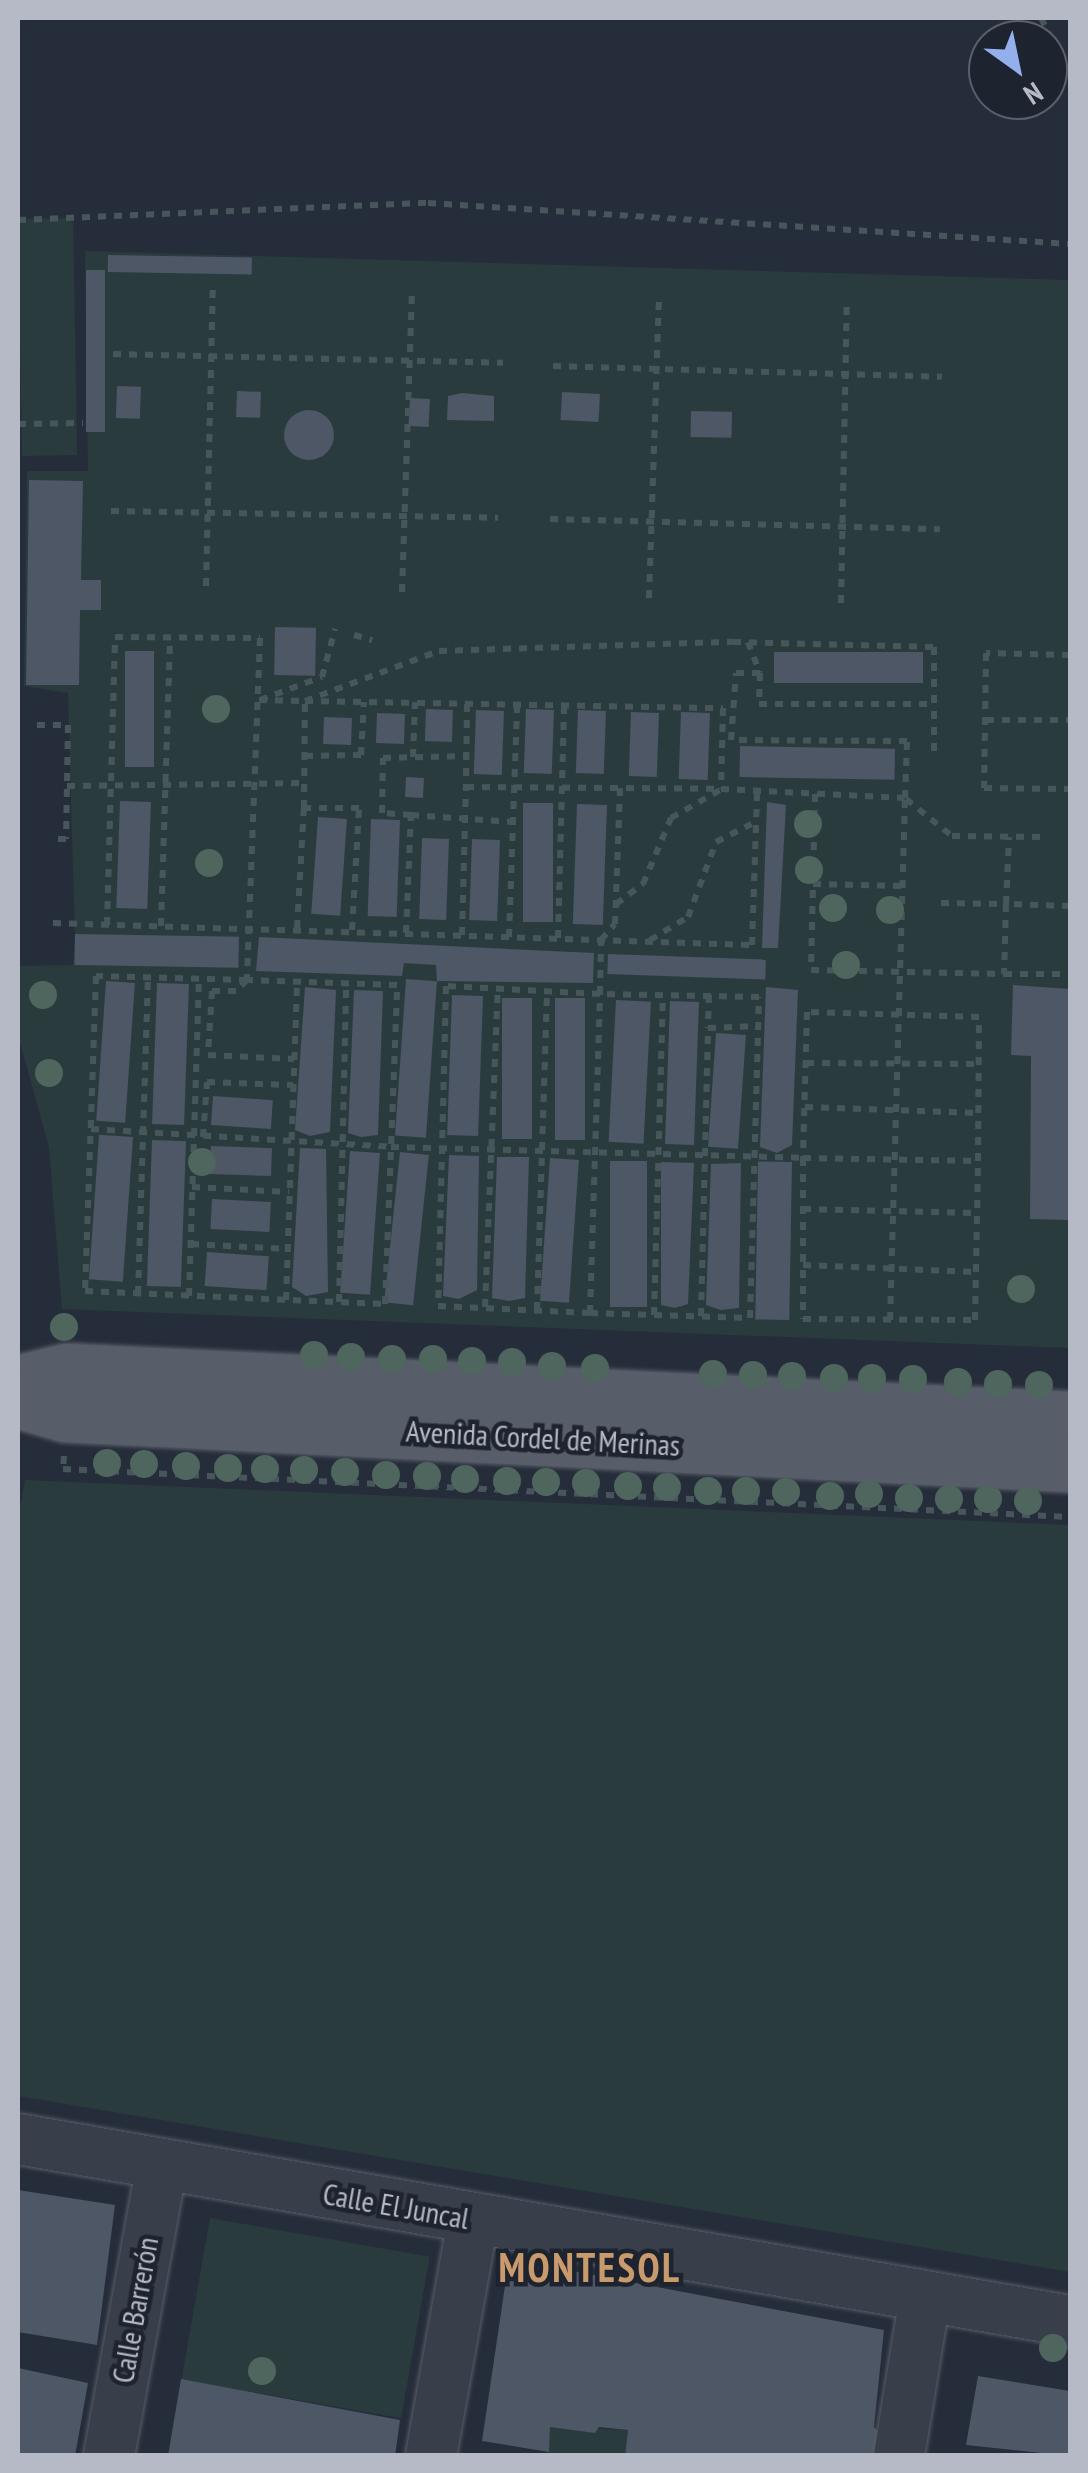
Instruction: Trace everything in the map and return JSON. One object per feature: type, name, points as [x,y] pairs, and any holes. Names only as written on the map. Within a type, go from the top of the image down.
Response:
[{"type":"main road","name":"Avenida Cordel de Merinas","points":[[18,1382],[67,1371],[1070,1419]]},
{"type":"main road","name":"Avenida Cordel de Merinas","points":[[42,1407],[1070,1464]]},
{"type":"street","name":"Calle El Juncal","points":[[18,2139],[1070,2322]]},
{"type":"street","name":"Calle Barrerón","points":[[110,2456],[162,2165]]},
{"type":"street","points":[[431,2456],[473,2220]]},
{"type":"street","points":[[898,2456],[925,2298]]},
{"type":"path","points":[[1041,18],[1070,76]]},
{"type":"path","points":[[18,220],[428,203],[1070,244]]},
{"type":"path","points":[[206,586],[213,282]]},
{"type":"path","points":[[402,592],[412,289]]},
{"type":"path","points":[[649,598],[658,297]]},
{"type":"path","points":[[841,603],[847,300]]},
{"type":"path","points":[[112,354],[503,363]]},
{"type":"path","points":[[553,366],[942,378]]},
{"type":"path","points":[[18,424],[83,422]]},
{"type":"path","points":[[110,511],[498,518]]},
{"type":"path","points":[[550,518],[940,529]]},
{"type":"path","points":[[259,700],[322,677],[335,629]]},
{"type":"path","points":[[354,636],[372,640]]},
{"type":"path","points":[[107,924],[115,637],[260,638],[247,980],[236,991],[212,991],[208,1054],[294,1059]]},
{"type":"path","points":[[162,926],[170,638]]},
{"type":"path","points":[[304,701],[439,651],[748,642],[934,647],[934,754]]},
{"type":"path","points":[[748,642],[760,673],[758,704],[934,704]]},
{"type":"path","points":[[1070,655],[986,652],[984,788],[1070,789]]},
{"type":"path","points":[[734,740],[736,673],[760,673]]},
{"type":"path","points":[[259,700],[723,708],[721,789]]},
{"type":"path","points":[[297,928],[305,783],[304,701]]},
{"type":"path","points":[[305,756],[361,755],[364,702]]},
{"type":"path","points":[[413,757],[415,702]]},
{"type":"path","points":[[462,935],[467,704]]},
{"type":"path","points":[[508,936],[517,704]]},
{"type":"path","points":[[558,938],[564,706]]},
{"type":"path","points":[[986,720],[1070,720]]},
{"type":"path","points":[[36,725],[68,725],[66,839],[52,839]]},
{"type":"path","points":[[722,740],[907,742],[906,955],[897,973],[895,1014],[890,1320]]},
{"type":"path","points":[[466,756],[382,758],[382,813],[513,822]]},
{"type":"path","points":[[67,786],[305,783]]},
{"type":"path","points":[[466,787],[721,789],[906,798],[952,836],[1048,837]]},
{"type":"path","points":[[590,1313],[602,940],[615,924],[620,788]]},
{"type":"path","points":[[616,904],[643,884],[671,818],[721,789]]},
{"type":"path","points":[[53,923],[752,945],[757,792]]},
{"type":"path","points":[[815,794],[812,970],[1070,974]]},
{"type":"path","points":[[304,808],[359,808],[352,930]]},
{"type":"path","points":[[406,933],[410,815]]},
{"type":"path","points":[[648,942],[688,917],[716,842],[755,822]]},
{"type":"path","points":[[1004,974],[1008,837]]},
{"type":"path","points":[[813,884],[906,886]]},
{"type":"path","points":[[941,904],[1070,906]]},
{"type":"path","points":[[96,976],[247,980],[397,985],[385,1304],[86,1291],[96,976]]},
{"type":"path","points":[[138,1294],[148,978]]},
{"type":"path","points":[[189,1296],[198,979]]},
{"type":"path","points":[[286,1300],[297,982]]},
{"type":"path","points":[[339,1302],[346,984]]},
{"type":"path","points":[[446,986],[547,992],[759,997],[750,1318],[438,1306],[446,986]]},
{"type":"path","points":[[485,1308],[498,989]]},
{"type":"path","points":[[536,1310],[547,992]]},
{"type":"path","points":[[654,1315],[664,995]]},
{"type":"path","points":[[701,1316],[709,996]]},
{"type":"path","points":[[807,1012],[895,1014],[979,1017],[976,1320],[803,1319],[807,1012]]},
{"type":"path","points":[[708,1028],[758,1026]]},
{"type":"path","points":[[806,1063],[979,1064]]},
{"type":"path","points":[[204,1137],[206,1082],[293,1086]]},
{"type":"path","points":[[805,1106],[978,1113]]},
{"type":"path","points":[[91,1130],[442,1150],[978,1161]]},
{"type":"path","points":[[192,1187],[289,1192]]},
{"type":"path","points":[[803,1209],[977,1213]]},
{"type":"path","points":[[191,1244],[288,1249]]},
{"type":"path","points":[[803,1265],[976,1272]]},
{"type":"path","points":[[42,1407],[63,1469],[1070,1517]]},
{"type":"shaded area","points":[[73,218],[77,455],[22,456],[18,219]]},
{"type":"shaded area","points":[[85,251],[1070,280],[1070,1348],[62,1309],[49,1147],[18,1035],[18,966],[73,965],[75,938],[68,693],[24,686],[27,471],[88,471]]},
{"type":"shaded area","points":[[25,1480],[1070,1525],[1070,2272],[18,2096],[18,1518]]},
{"type":"shaded area","points":[[210,2218],[430,2257],[401,2418],[182,2380]]},
{"type":"shaded area","points":[[550,2427],[628,2430],[625,2455],[547,2456]]},
{"type":"building","points":[[108,255],[252,258],[252,275],[108,272]]},
{"type":"building","points":[[86,270],[105,270],[105,432],[86,432]]},
{"type":"building","points":[[117,386],[141,387],[140,419],[116,418]]},
{"type":"building","points":[[237,391],[261,392],[260,418],[236,417]]},
{"type":"building","points":[[562,392],[600,394],[598,422],[561,420]]},
{"type":"building","points":[[448,396],[494,396],[494,421],[447,420]]},
{"type":"building","points":[[410,398],[430,399],[429,427],[409,426]]},
{"type":"building","points":[[309,410],[327,417],[334,435],[327,453],[309,460],[291,453],[284,435],[291,417]]},
{"type":"building","points":[[691,411],[732,412],[732,438],[691,437]]},
{"type":"building","points":[[29,480],[83,481],[81,580],[101,580],[101,610],[80,610],[79,685],[26,685]]},
{"type":"building","points":[[275,627],[316,628],[315,676],[274,675]]},
{"type":"building","points":[[125,651],[154,651],[154,767],[125,767]]},
{"type":"building","points":[[774,652],[923,652],[923,683],[774,683]]},
{"type":"building","points":[[426,709],[453,710],[452,742],[425,741]]},
{"type":"building","points":[[526,709],[554,710],[552,774],[524,773]]},
{"type":"building","points":[[476,710],[504,711],[502,775],[474,774]]},
{"type":"building","points":[[578,710],[606,711],[604,774],[576,773]]},
{"type":"building","points":[[631,712],[659,713],[657,777],[629,776]]},
{"type":"building","points":[[681,712],[710,713],[708,780],[679,779]]},
{"type":"building","points":[[377,713],[405,714],[404,744],[376,743]]},
{"type":"building","points":[[324,717],[352,718],[351,745],[323,744]]},
{"type":"building","points":[[740,746],[895,749],[894,780],[739,777]]},
{"type":"building","points":[[406,777],[424,778],[423,798],[405,797]]},
{"type":"building","points":[[120,801],[151,802],[147,909],[116,908]]},
{"type":"building","points":[[767,802],[786,805],[778,948],[762,948]]},
{"type":"building","points":[[523,803],[553,803],[553,922],[523,922]]},
{"type":"building","points":[[577,804],[607,805],[603,925],[573,924]]},
{"type":"building","points":[[318,817],[347,819],[340,916],[311,914]]},
{"type":"building","points":[[371,819],[400,820],[397,917],[368,916]]},
{"type":"building","points":[[422,838],[449,839],[446,920],[419,919]]},
{"type":"building","points":[[472,839],[500,840],[497,921],[469,920]]},
{"type":"building","points":[[75,934],[239,937],[238,968],[74,965]]},
{"type":"building","points":[[259,937],[594,953],[593,983],[437,981],[436,965],[404,963],[402,976],[256,971]]},
{"type":"building","points":[[608,954],[766,960],[765,980],[607,974]]},
{"type":"building","points":[[406,979],[437,981],[426,1138],[395,1136]]},
{"type":"building","points":[[106,981],[135,983],[125,1123],[96,1121]]},
{"type":"building","points":[[157,983],[189,984],[184,1125],[152,1124]]},
{"type":"building","points":[[1013,985],[1070,989],[1070,1220],[1030,1219],[1031,1056],[1011,1055]]},
{"type":"building","points":[[305,987],[336,990],[330,1132],[310,1136],[295,1130]]},
{"type":"building","points":[[766,987],[798,990],[792,1145],[777,1153],[760,1147]]},
{"type":"building","points":[[354,990],[383,991],[378,1135],[361,1137],[348,1133]]},
{"type":"building","points":[[452,995],[483,996],[478,1136],[447,1135]]},
{"type":"building","points":[[502,998],[532,998],[532,1139],[502,1139]]},
{"type":"building","points":[[555,998],[585,998],[585,1140],[555,1140]]},
{"type":"building","points":[[616,1000],[651,1002],[644,1144],[609,1142]]},
{"type":"building","points":[[670,1001],[699,1002],[694,1145],[665,1144]]},
{"type":"building","points":[[716,1033],[746,1035],[738,1149],[708,1147]]},
{"type":"building","points":[[213,1096],[273,1100],[271,1129],[211,1125]]},
{"type":"building","points":[[99,1135],[133,1137],[123,1282],[89,1279]]},
{"type":"building","points":[[152,1140],[186,1141],[181,1287],[147,1286]]},
{"type":"building","points":[[211,1146],[272,1148],[271,1176],[210,1174]]},
{"type":"building","points":[[300,1148],[326,1149],[328,1292],[306,1296],[292,1287]]},
{"type":"building","points":[[350,1151],[380,1153],[370,1295],[340,1293]]},
{"type":"building","points":[[400,1152],[429,1155],[413,1305],[384,1302]]},
{"type":"building","points":[[449,1155],[479,1156],[477,1290],[459,1299],[443,1296]]},
{"type":"building","points":[[497,1157],[529,1157],[525,1298],[509,1301],[492,1298]]},
{"type":"building","points":[[550,1158],[579,1160],[569,1303],[540,1301]]},
{"type":"building","points":[[610,1161],[647,1161],[647,1307],[610,1307]]},
{"type":"building","points":[[758,1161],[792,1162],[789,1320],[755,1319]]},
{"type":"building","points":[[661,1162],[694,1163],[688,1304],[675,1308],[661,1305]]},
{"type":"building","points":[[741,1163],[739,1308],[721,1310],[706,1305],[711,1164]]},
{"type":"building","points":[[212,1199],[271,1202],[269,1232],[210,1229]]},
{"type":"building","points":[[207,1252],[269,1256],[266,1290],[205,1286]]},
{"type":"building","points":[[18,2190],[115,2205],[97,2345],[18,2332]]},
{"type":"building","points":[[509,2259],[884,2330],[874,2427],[888,2444],[886,2456],[625,2456],[628,2430],[599,2427],[595,2433],[550,2427],[549,2452],[482,2441]]},
{"type":"building","points":[[18,2368],[88,2383],[75,2456],[18,2456]]},
{"type":"building","points":[[978,2376],[1070,2391],[1070,2456],[966,2445]]},
{"type":"building","points":[[181,2379],[400,2420],[395,2456],[168,2456]]},
{"type":"district","name":"MONTESOL","points":[[590,2267]]}]
